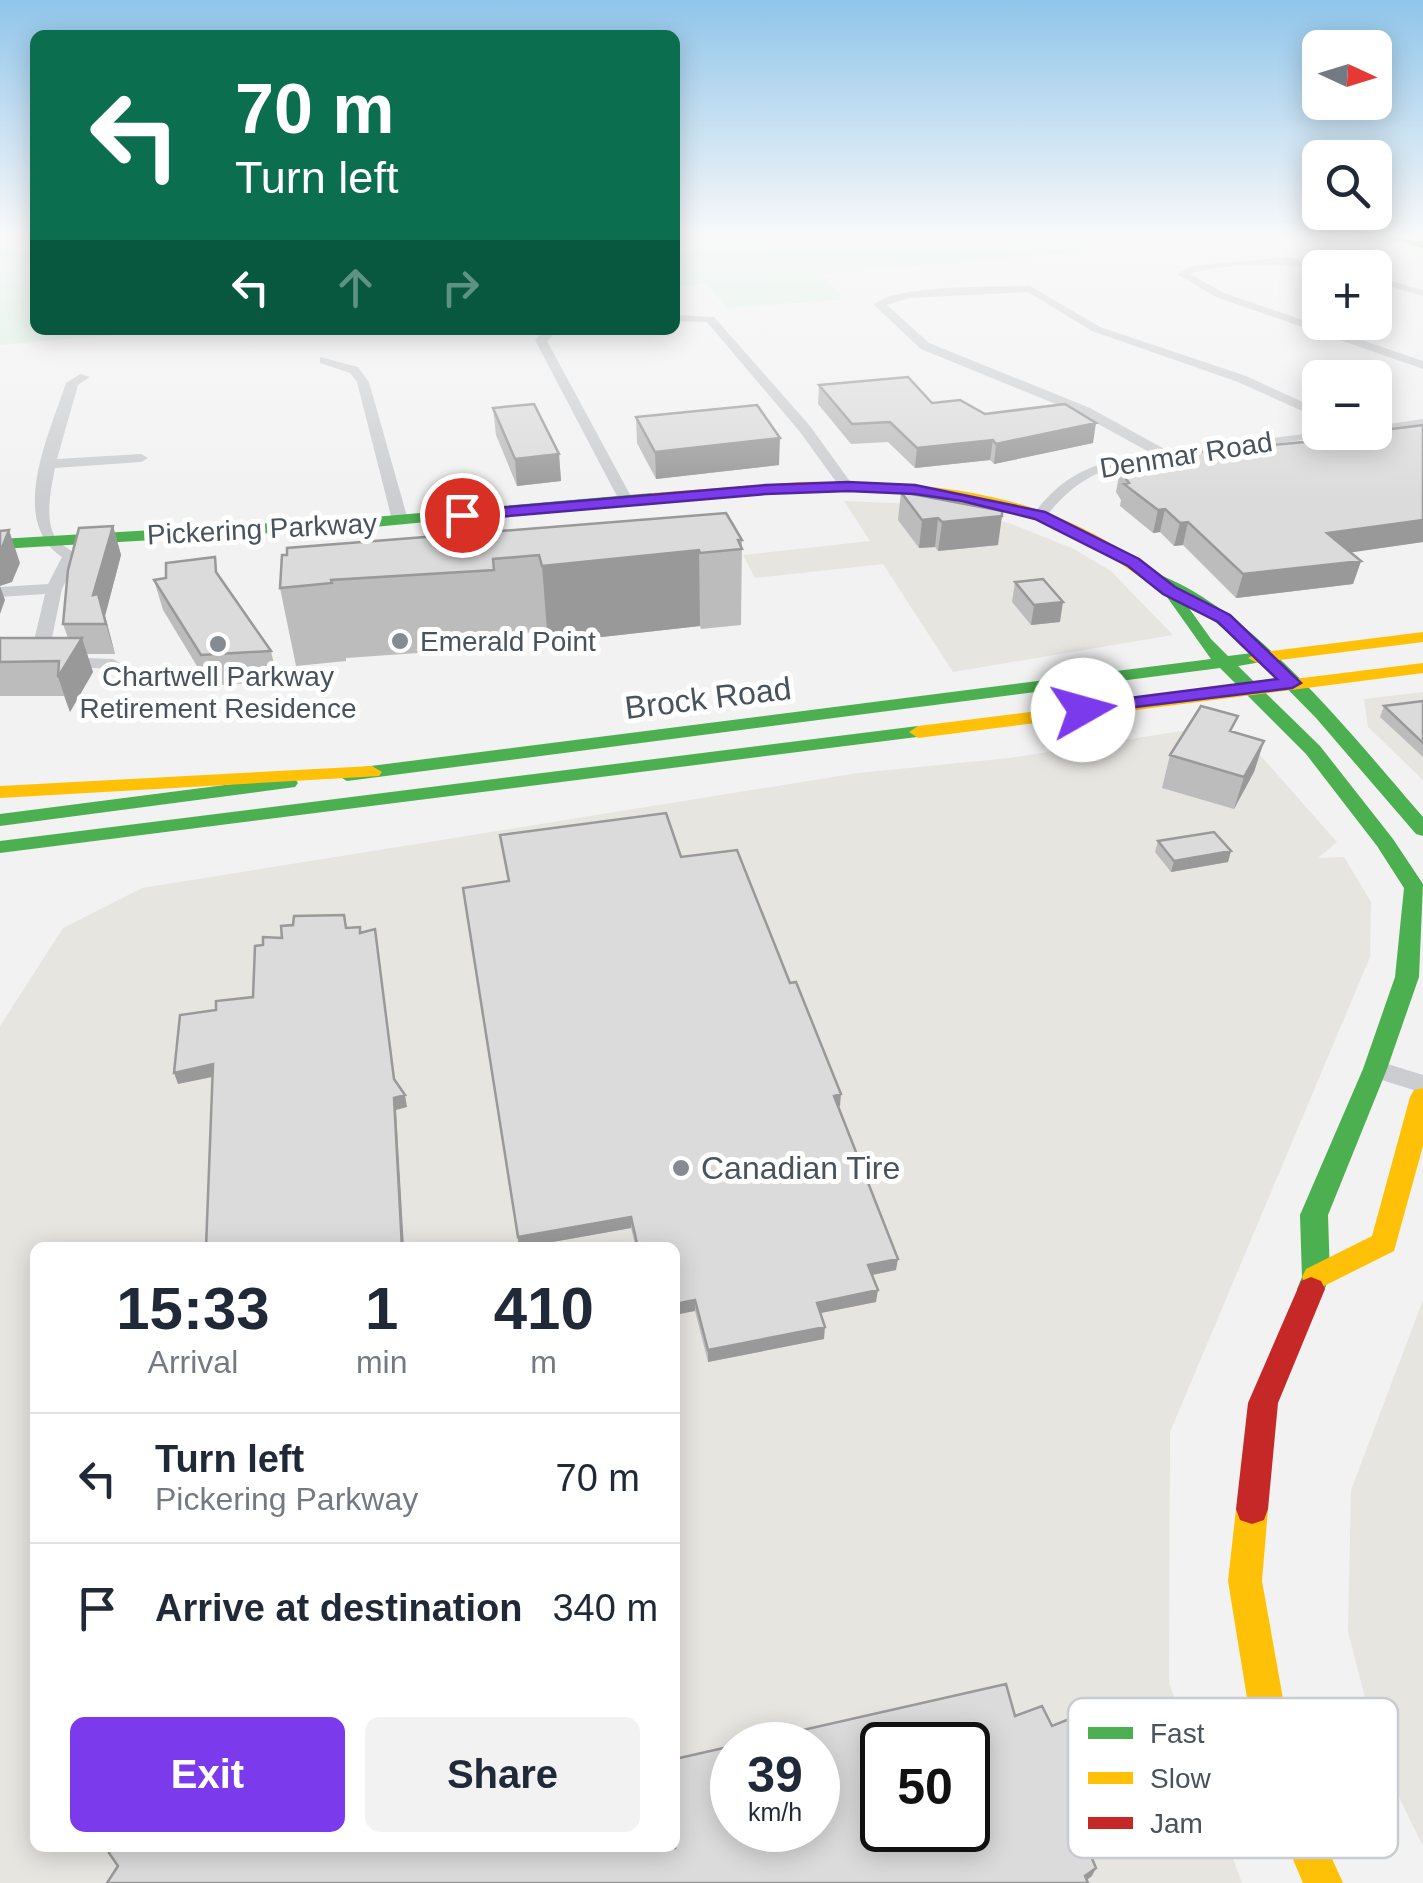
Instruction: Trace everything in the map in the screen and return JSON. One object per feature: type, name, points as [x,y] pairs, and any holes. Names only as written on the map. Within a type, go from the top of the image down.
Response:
[{"type":"main road","name":"Pickering Parkway","points":[[0,544],[848,487],[915,490],[1040,515],[1134,562],[1172,597],[1194,631],[1292,683],[1423,830]]},
{"type":"main road","name":"Pickering Parkway","points":[[1172,597],[1224,619],[1244,659],[1248,688],[1313,750],[1386,843],[1415,888],[1407,977],[1375,1069],[1314,1214],[1316,1277],[1263,1403],[1245,1581],[1265,1698]]},
{"type":"main road","points":[[1224,619],[1323,650]]},
{"type":"main road","name":"Brock Road","points":[[0,820],[1106,681],[1423,637]]},
{"type":"main road","name":"Brock Road","points":[[0,847],[1423,668]]},
{"type":"main road","points":[[1339,733],[1334,707],[1344,691],[1372,675]]},
{"type":"main road","points":[[1151,702],[1220,707],[1257,717],[1313,750]]},
{"type":"main road","points":[[0,792],[372,772]]},
{"type":"main road","points":[[1316,1277],[1384,1244],[1423,1097]]},
{"type":"main road","name":"Pickering Parkway","points":[[1313,1858],[1324,1883]]},
{"type":"street","points":[[715,325],[805,429],[848,487]]},
{"type":"street","points":[[902,325],[925,346],[1086,411],[1163,454]]},
{"type":"street","points":[[1089,325],[1242,379],[1302,407]]},
{"type":"street","points":[[546,335],[541,340],[627,502]]},
{"type":"street","points":[[1358,340],[1423,365]]},
{"type":"street","points":[[324,360],[354,370],[363,382],[400,520]]},
{"type":"street","points":[[84,377],[72,384],[50,464],[42,511],[50,542],[70,556],[54,589],[29,662],[113,664]]},
{"type":"street","points":[[1392,428],[1423,423]]},
{"type":"street","name":"Denmar Road","points":[[1040,515],[1062,486],[1084,470],[1163,454],[1302,438]]},
{"type":"street","points":[[50,464],[141,458]]},
{"type":"street","points":[[0,592],[54,589]]},
{"type":"street","points":[[1375,1069],[1423,1084]]},
{"type":"shaded area","points":[[844,501],[915,504],[965,512],[1009,523],[1074,549],[1111,571],[1173,635],[953,672],[883,564],[755,578],[743,555],[870,541]]},
{"type":"shaded area","points":[[1423,692],[1423,780],[1368,727],[1364,699]]},
{"type":"shaded area","points":[[1207,727],[1245,738],[1337,842],[1318,858],[1344,857],[1371,902],[1370,957],[1170,1432],[1169,1683],[1174,1698],[1068,1698],[1068,1858],[1233,1858],[1242,1883],[0,1883],[0,1026],[63,928],[142,888],[858,773],[1009,758]]},
{"type":"shaded area","points":[[1423,1300],[1423,1846],[1398,1795],[1398,1698],[1365,1698],[1348,1632],[1351,1490]]},
{"type":"green space","points":[[0,325],[30,325],[30,335],[112,335],[0,345]]},
{"type":"building","points":[[908,377],[932,403],[960,400],[985,414],[1065,404],[1096,423],[996,444],[993,440],[917,448],[890,422],[852,424],[819,385]]},
{"type":"building","points":[[534,404],[559,454],[515,459],[493,408]]},
{"type":"building","points":[[757,405],[780,438],[655,452],[636,417]]},
{"type":"building","points":[[1423,425],[1423,520],[1327,533],[1361,561],[1243,574],[1188,522],[1180,523],[1165,509],[1158,510],[1124,484],[1129,483],[1120,470],[1187,462],[1177,454],[1302,442],[1302,450],[1392,450],[1392,429]]},
{"type":"building","points":[[901,492],[1002,511],[1002,516],[922,520]]},
{"type":"building","points":[[726,513],[742,540],[738,540],[742,549],[542,566],[539,555],[493,559],[494,570],[331,580],[332,583],[280,588],[282,555],[287,555],[287,548]]},
{"type":"building","points":[[113,526],[93,595],[98,594],[106,624],[63,624],[68,570],[79,528]]},
{"type":"building","points":[[9,530],[1,550],[0,550],[0,531]]},
{"type":"building","points":[[215,557],[216,572],[271,651],[201,655],[154,580],[166,578],[166,563]]},
{"type":"building","points":[[1043,579],[1063,602],[1034,605],[1015,582]]},
{"type":"building","points":[[0,638],[82,638],[58,677],[59,661],[0,662]]},
{"type":"building","points":[[1423,701],[1423,743],[1384,706]]},
{"type":"building","points":[[1201,706],[1238,716],[1230,731],[1264,741],[1244,777],[1170,755]]},
{"type":"building","name":"Canadian Tire","points":[[666,813],[681,857],[737,850],[790,983],[796,982],[841,1094],[834,1096],[898,1259],[868,1265],[878,1290],[817,1303],[825,1327],[708,1350],[695,1300],[680,1303],[680,1242],[637,1242],[631,1217],[518,1237],[463,888],[509,881],[500,835]]},
{"type":"building","points":[[1214,832],[1231,851],[1174,861],[1158,841]]},
{"type":"building","points":[[344,915],[346,928],[360,927],[360,933],[375,929],[394,1079],[405,1095],[394,1098],[402,1242],[206,1242],[213,1064],[174,1073],[180,1015],[216,1010],[216,1001],[253,997],[255,946],[263,945],[263,937],[282,938],[281,926],[293,925],[294,916]]},
{"type":"building","points":[[1006,1684],[1015,1716],[1042,1706],[1052,1726],[1068,1720],[1068,1858],[1092,1858],[1096,1868],[1085,1876],[1088,1883],[107,1883],[118,1866],[109,1852],[680,1852],[680,1758],[710,1751],[710,1852],[840,1852],[838,1722]]},
{"type":"traffic: fast","points":[[0,544],[374,522],[652,497]]},
{"type":"traffic: fast","points":[[1149,576],[1219,616],[1251,643],[1323,714],[1423,830]]},
{"type":"traffic: fast","points":[[1169,591],[1205,643],[1313,750],[1386,843],[1415,888],[1407,977],[1375,1069],[1314,1215],[1316,1277],[1311,1289]]},
{"type":"traffic: fast","points":[[347,775],[1257,658]]},
{"type":"traffic: fast","points":[[0,847],[918,732]]},
{"type":"traffic: fast","points":[[0,820],[288,783]]},
{"type":"traffic: slow","points":[[652,497],[799,486],[898,487],[947,493],[995,502],[1056,521],[1149,576]]},
{"type":"traffic: slow","points":[[1257,658],[1423,637]]},
{"type":"traffic: slow","points":[[918,732],[1423,668]]},
{"type":"traffic: slow","points":[[0,792],[372,772]]},
{"type":"traffic: slow","points":[[1316,1277],[1384,1243],[1423,1097]]},
{"type":"traffic: slow","points":[[1252,1509],[1245,1581],[1265,1698]]},
{"type":"traffic: slow","points":[[1312,1858],[1323,1883]]},
{"type":"traffic: jam","points":[[1252,1509],[1263,1403],[1311,1289]]},
{"type":"place","name":"Emerald Point","points":[[400,641]]},
{"type":"place","name":"Chartwell Parkway Retirement Residence","points":[[218,644]]},
{"type":"place","name":"Canadian Tire","points":[[681,1168]]},
{"type":"route","points":[[462,515],[848,487],[915,490],[997,504],[1040,515],[1134,562],[1169,591],[1224,619],[1292,683],[1083,710]]}]
